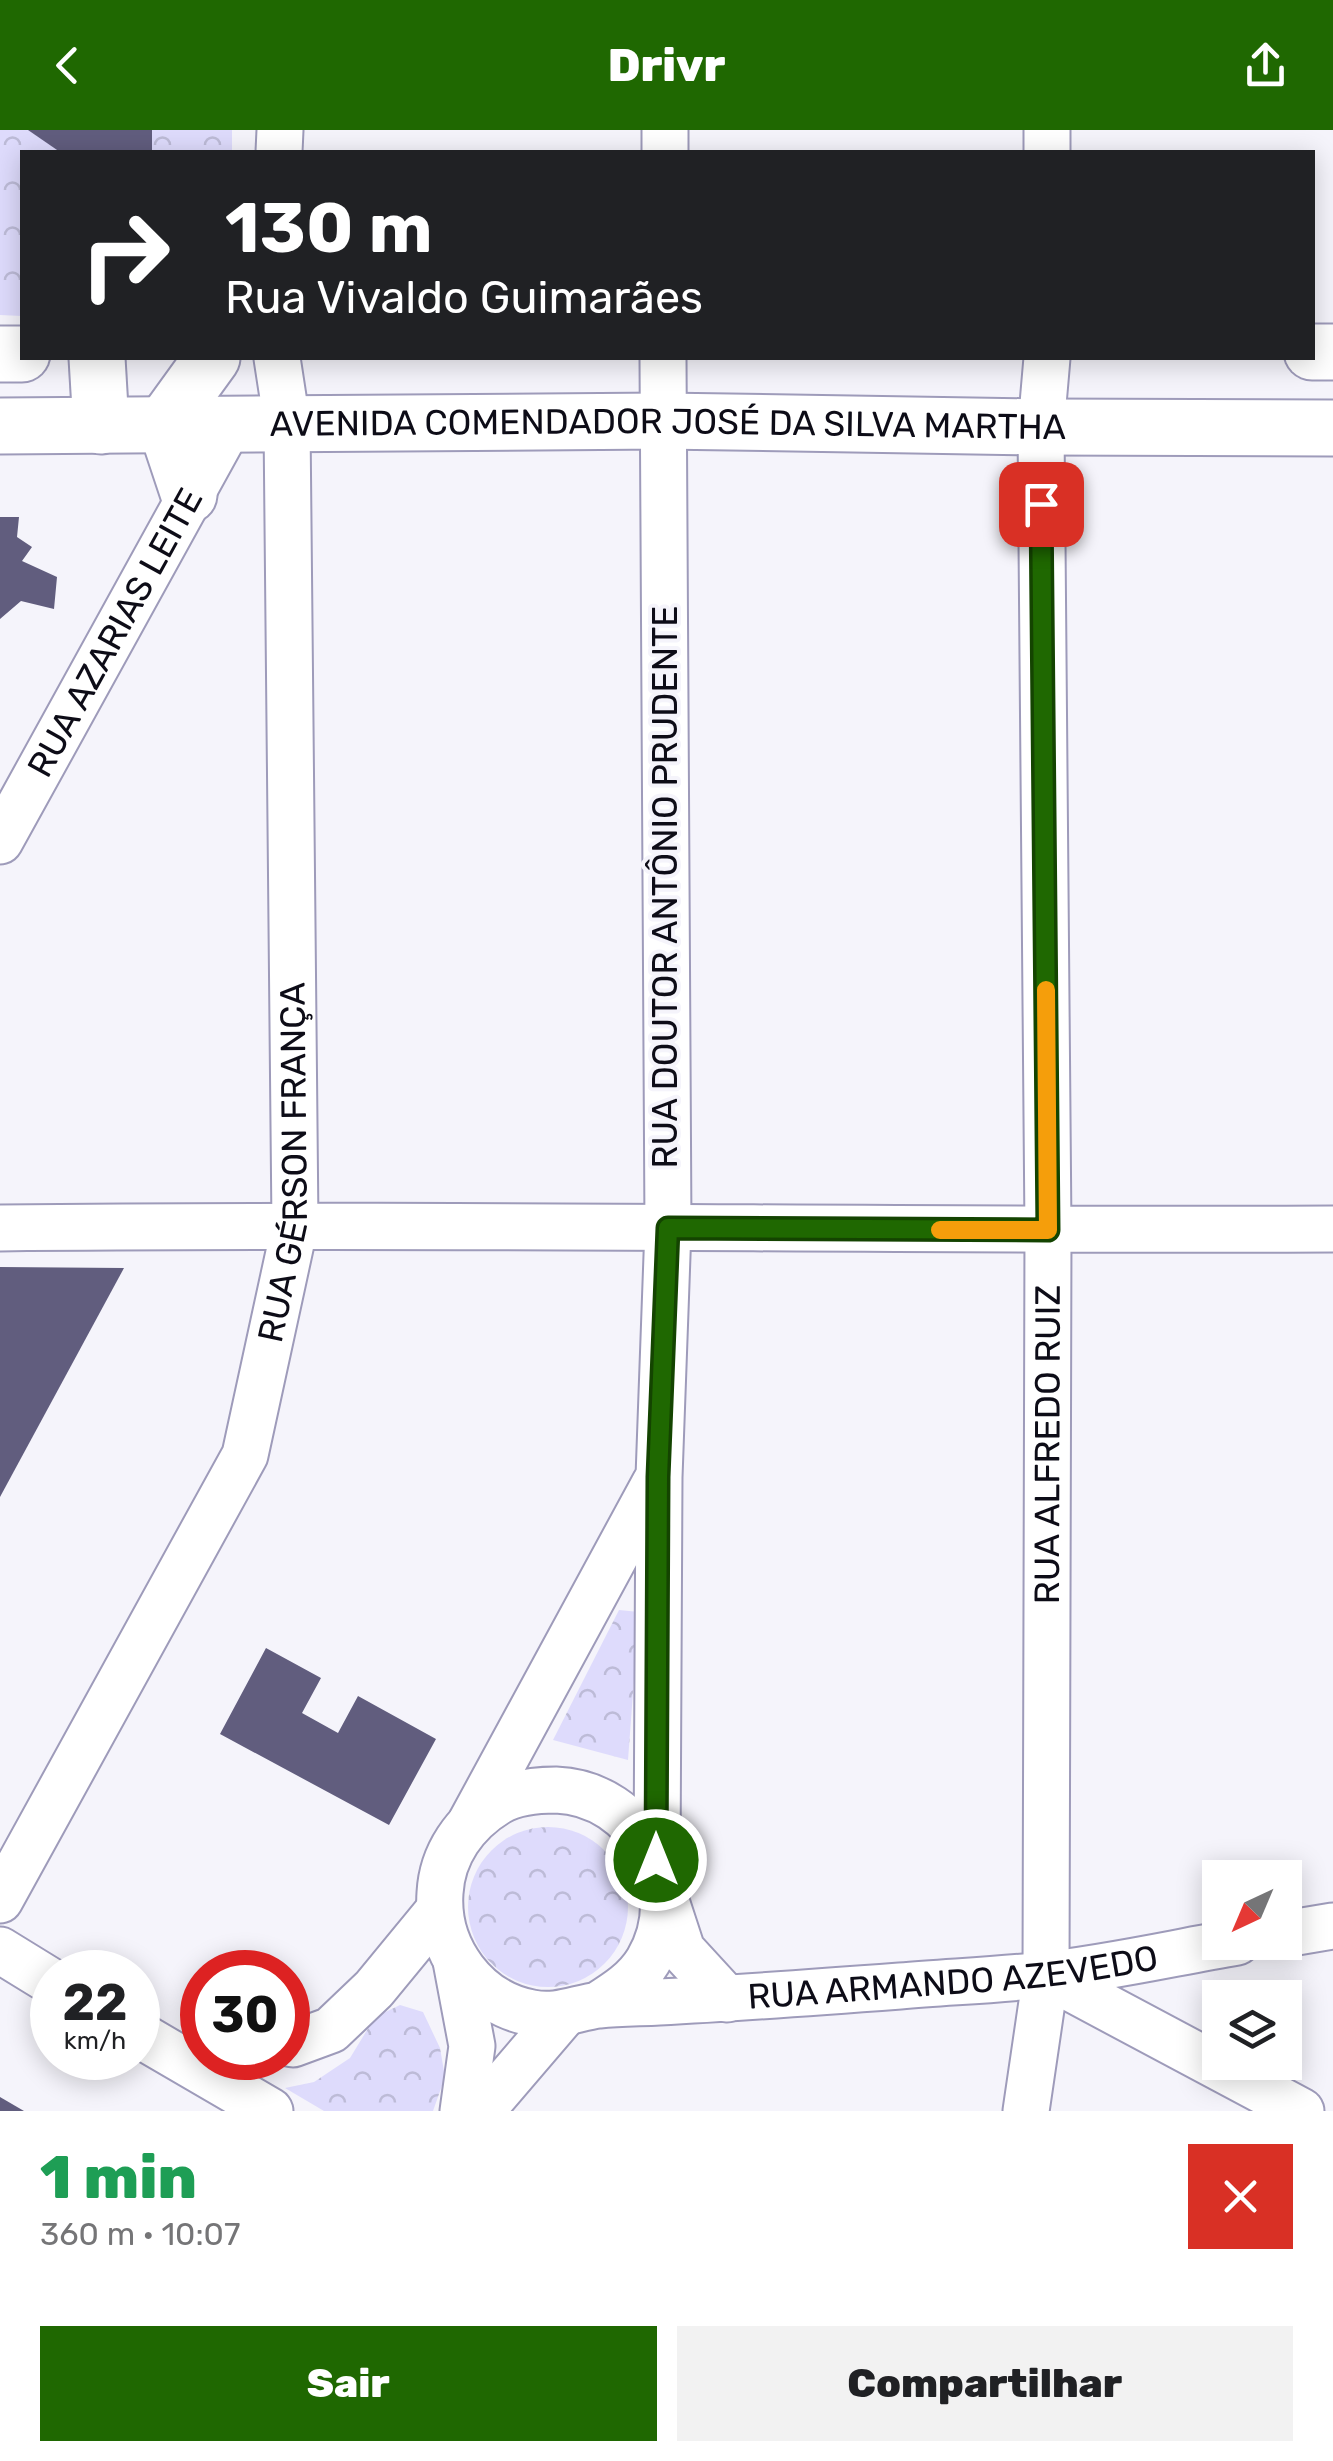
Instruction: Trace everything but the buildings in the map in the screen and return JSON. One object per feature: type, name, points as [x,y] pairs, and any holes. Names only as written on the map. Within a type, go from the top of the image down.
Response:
[{"type":"main road","points":[[97,360],[102,426]]},
{"type":"main road","points":[[209,460],[166,423],[211,360]]},
{"type":"main road","name":"AVENIDA COMENDADOR JOSÉ DA SILVA MARTHA","points":[[0,426],[166,423],[209,460],[287,443],[662,421],[1333,428]]},
{"type":"street","name":"RUA GÉRSON FRANÇA","points":[[0,1900],[245,1455],[295,1225],[287,443],[276,360]]},
{"type":"street","name":"RUA DOUTOR ANTÔNIO PRUDENTE","points":[[661,1879],[658,1477],[668,1228],[663,360]]},
{"type":"street","name":"RUA ALFREDO RUIZ","points":[[1026,2111],[1046,1975],[1048,1230],[1041,427],[1047,360]]},
{"type":"street","name":"RUA AZARIAS LEITE","points":[[4,826],[209,460]]},
{"type":"street","points":[[0,1228],[295,1225],[1333,1229]]},
{"type":"street","name":"RUA DOUTOR ANTÔNIO PRUDENTE","points":[[471,1822],[658,1477]]},
{"type":"street","points":[[481,2111],[581,2010],[626,1988],[648,1962],[661,1932],[661,1879],[637,1828],[609,1804],[574,1791],[536,1790],[501,1800],[471,1822],[452,1848],[441,1878],[439,1910],[444,1937],[456,1961],[476,1985],[502,2003],[532,2013],[581,2010]]},
{"type":"street","name":"RUA ARMANDO AZEVEDO","points":[[661,1879],[682,1950],[727,1999]]},
{"type":"street","points":[[310,2038],[332,2030],[374,1988],[439,1910]]},
{"type":"street","points":[[1302,1931],[1333,1926]]},
{"type":"street","name":"RUA ARMANDO AZEVEDO","points":[[581,2010],[1046,1975],[1202,1948]]},
{"type":"street","points":[[0,1950],[30,1968]]},
{"type":"street","points":[[456,1961],[472,2046],[463,2111]]},
{"type":"street","points":[[1046,1975],[1301,2111]]},
{"type":"street","points":[[160,2046],[270,2111]]},
{"type":"green space","points":[[0,130],[232,130],[232,150],[20,150],[20,316],[0,315]]},
{"type":"green space","points":[[619,1610],[639,1612],[628,1760],[553,1740]]},
{"type":"green space","points":[[548,1827],[579,1833],[605,1850],[622,1876],[628,1907],[622,1938],[605,1964],[579,1981],[548,1987],[517,1981],[491,1964],[474,1938],[468,1907],[474,1876],[491,1850],[517,1833]]},
{"type":"green space","points":[[400,2005],[423,2012],[440,2048],[445,2077],[433,2111],[324,2111],[285,2088],[314,2082],[350,2058],[375,2017]]},
{"type":"slow traffic","points":[[940,1230],[1048,1230],[1046,990]]},
{"type":"route","points":[[656,1860],[658,1477],[668,1228],[1048,1230],[1041,504]]}]
